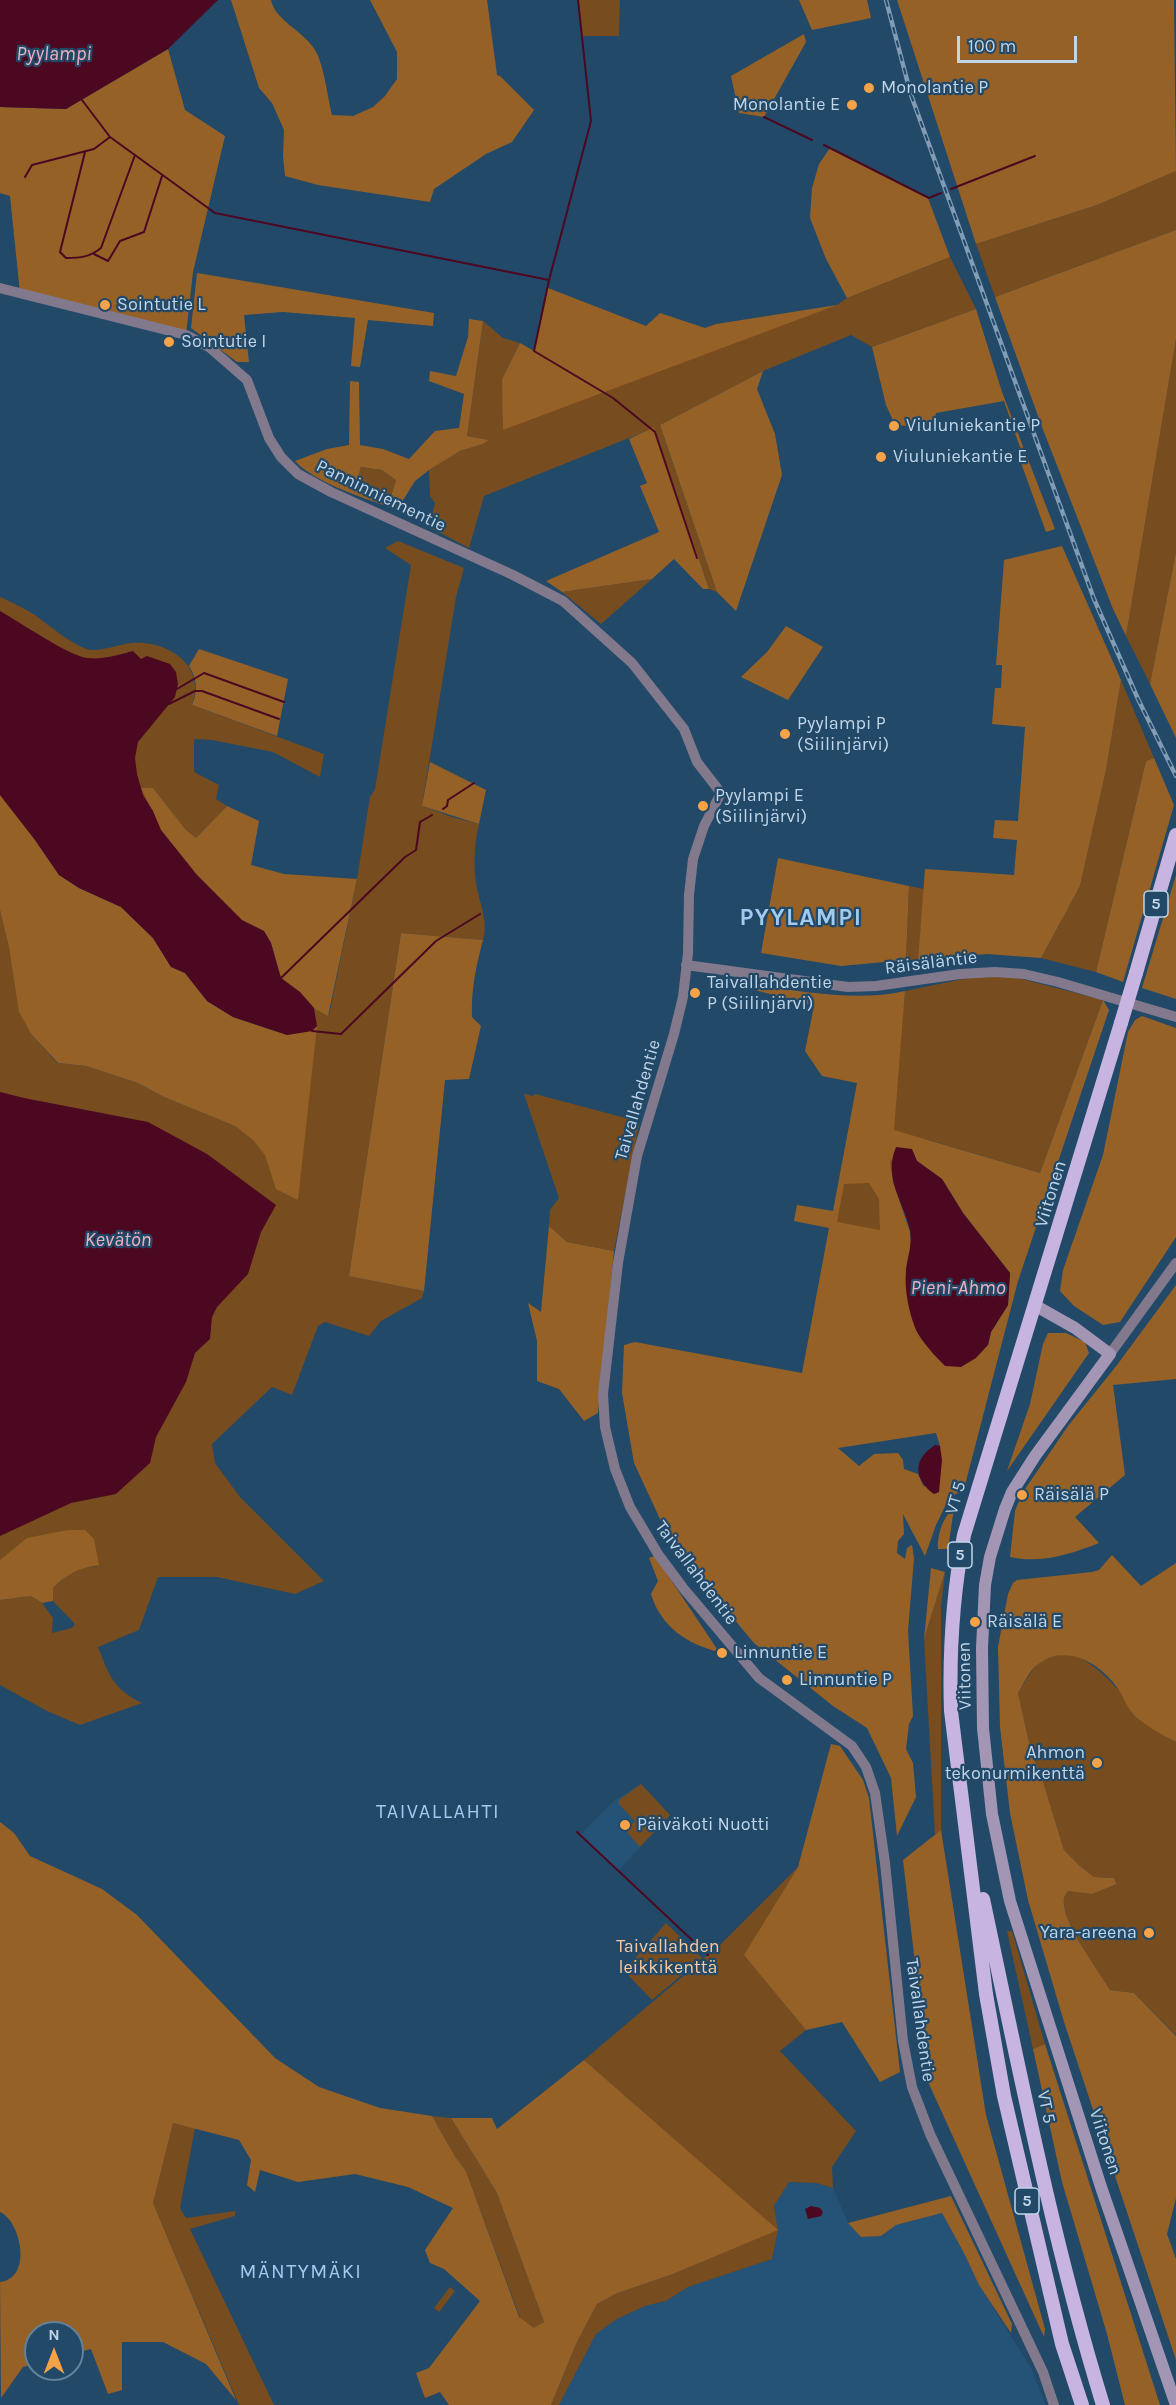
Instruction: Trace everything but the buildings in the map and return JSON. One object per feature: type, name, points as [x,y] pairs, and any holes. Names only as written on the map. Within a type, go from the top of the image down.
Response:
[{"type":"highway","name":"Viitonen","points":[[1036,1306],[1176,835]]},
{"type":"highway","name":"VT 5","points":[[1036,1306],[977,1488],[958,1565],[949,1667],[951,1710],[986,1994],[1004,2096],[1062,2344],[1082,2405]]},
{"type":"highway","name":"VT 5","points":[[965,1815],[1039,2159],[1083,2338],[1103,2405]]},
{"type":"main road","points":[[1036,1306],[1075,1328],[1110,1354]]},
{"type":"main road","name":"Viitonen","points":[[1110,1354],[1035,1456],[1012,1492],[1005,1509],[990,1557],[985,1585],[982,1648],[983,1728],[992,1814],[1010,1901],[1101,2187],[1176,2405]]},
{"type":"street","name":"Panninniementie","points":[[0,288],[186,335],[209,347],[247,380],[269,438],[281,457],[298,474],[331,492],[513,575],[563,601],[632,663],[684,729],[697,762],[721,793]]},
{"type":"street","name":"Taivallahdentie","points":[[721,793],[704,826],[693,859],[683,997],[637,1156],[618,1263],[603,1394],[605,1427],[615,1469],[630,1507],[652,1546],[684,1589],[759,1678],[852,1746],[866,1767],[875,1793],[882,1839],[903,2041],[912,2087],[930,2134],[1043,2372],[1054,2405]]},
{"type":"street","name":"Räisäläntie","points":[[686,965],[848,987],[876,986],[960,974],[995,972],[1024,974],[1176,1017]]},
{"type":"street","points":[[1110,1354],[1176,1263]]},
{"type":"shaded area","points":[[231,0],[271,0],[278,14],[305,38],[316,52],[324,74],[332,115],[353,116],[373,107],[385,96],[397,79],[397,52],[370,0],[487,0],[497,75],[534,110],[512,142],[486,154],[434,189],[430,202],[318,185],[285,176],[284,130],[272,103],[259,88]]},
{"type":"shaded area","points":[[799,0],[867,0],[871,18],[812,30]]},
{"type":"shaded area","points":[[897,0],[1174,0],[1176,171],[1097,205],[976,244]]},
{"type":"shaded area","points":[[804,34],[806,42],[764,117],[739,113],[731,76]]},
{"type":"shaded area","points":[[168,49],[185,110],[225,136],[193,272],[186,335],[20,293],[10,196],[0,193],[0,107],[66,109]]},
{"type":"shaded area","points":[[830,148],[928,198],[950,257],[847,298],[826,259],[810,218],[812,188],[819,164]]},
{"type":"shaded area","points":[[1176,230],[1176,339],[1126,636],[1113,609],[1042,427],[995,297]]},
{"type":"shaded area","points":[[197,273],[434,313],[433,326],[368,320],[360,367],[351,366],[355,318],[283,312],[244,315],[249,362],[237,362],[191,328]]},
{"type":"shaded area","points":[[548,288],[646,326],[660,313],[705,328],[716,324],[837,305],[503,430],[502,379],[520,343],[534,351]]},
{"type":"shaded area","points":[[976,309],[1002,392],[1055,529],[1046,532],[1021,463],[1025,462],[1004,401],[936,413],[934,428],[895,425],[886,405],[872,347]]},
{"type":"shaded area","points":[[469,319],[483,321],[467,436],[489,440],[460,451],[429,470],[415,481],[397,510],[329,484],[295,461],[327,449],[349,445],[350,381],[359,382],[360,445],[383,449],[409,459],[435,431],[459,428],[464,394],[429,381],[430,371],[456,376],[468,337]],"holes":[[[361,467],[382,470],[396,480],[390,500],[355,487]]]},
{"type":"shaded area","points":[[763,371],[757,389],[775,434],[782,475],[736,611],[717,592],[660,425]]},
{"type":"shaded area","points":[[654,427],[709,589],[703,589],[674,559],[652,579],[562,592],[546,581],[659,532],[640,486],[647,483],[629,439]]},
{"type":"shaded area","points":[[1062,546],[1121,680],[1106,770],[1080,886],[1041,958],[987,954],[918,960],[925,869],[1014,875],[1017,840],[993,838],[995,820],[1018,821],[1025,727],[992,724],[995,688],[1001,688],[1002,665],[996,665],[1004,560]]},
{"type":"shaded area","points":[[1176,552],[1176,738],[1150,684]]},
{"type":"shaded area","points":[[786,626],[823,647],[788,700],[741,677],[767,652]]},
{"type":"shaded area","points":[[199,649],[288,679],[277,736],[192,705],[196,685],[189,666]]},
{"type":"shaded area","points":[[1154,758],[1174,805],[1123,982],[1096,972],[1146,761]]},
{"type":"shaded area","points":[[430,762],[486,790],[479,824],[422,806]]},
{"type":"shaded area","points":[[141,788],[153,788],[186,830],[196,838],[227,806],[259,821],[251,865],[284,874],[357,879],[328,1016],[314,1008],[300,992],[281,978],[271,943],[264,931],[242,921],[197,875],[161,830]]},
{"type":"shaded area","points":[[0,795],[59,875],[79,888],[121,907],[153,938],[171,967],[185,973],[207,1001],[233,1017],[287,1035],[312,1031],[317,1026],[298,1200],[276,1189],[265,1155],[254,1141],[235,1126],[164,1097],[138,1083],[86,1066],[58,1063],[32,1035],[19,1012],[9,947],[0,910]]},
{"type":"shaded area","points":[[778,858],[909,886],[906,960],[841,966],[761,953]]},
{"type":"shaded area","points":[[1176,875],[1176,999],[1142,988]]},
{"type":"shaded area","points":[[401,933],[483,940],[472,997],[472,1017],[481,1026],[469,1079],[445,1080],[424,1291],[349,1276]]},
{"type":"shaded area","points":[[756,986],[849,996],[905,991],[894,1130],[1040,1173],[1103,1000],[1109,1010],[1018,1281],[964,1489],[949,1498],[925,1556],[903,1514],[904,1534],[898,1541],[897,1553],[905,1559],[907,1548],[912,1545],[914,1558],[908,1631],[913,1716],[909,1724],[906,1749],[913,1763],[916,1797],[897,1836],[891,1778],[867,1728],[833,1706],[754,1643],[702,1581],[660,1519],[634,1463],[622,1393],[624,1345],[635,1342],[802,1373],[829,1228],[794,1221],[797,1205],[833,1211],[857,1083],[822,1076],[805,1051],[814,1006],[755,990]],"holes":[[[912,1149],[917,1161],[942,1179],[963,1213],[1010,1273],[1008,1305],[991,1332],[988,1345],[934,1355],[917,1331],[906,1269],[911,1252],[910,1232],[893,1182],[890,1161]],[[869,1183],[879,1199],[880,1230],[837,1222],[844,1184]],[[936,1433],[940,1446],[924,1487],[918,1474],[904,1469],[903,1460],[898,1453],[874,1454],[859,1466],[838,1448]]]},
{"type":"shaded area","points":[[1142,1016],[1176,1028],[1176,1237],[1120,1322],[1103,1325],[1074,1306],[1060,1291],[1063,1270],[1103,1155],[1128,1032],[1135,1020]]},
{"type":"shaded area","points":[[549,1226],[567,1242],[614,1251],[598,1413],[584,1421],[559,1389],[537,1381],[537,1341],[528,1303],[541,1312]]},
{"type":"shaded area","points":[[1176,1285],[1176,1379],[1113,1385],[1125,1475],[1075,1517],[1099,1543],[1044,1559],[1010,1557],[1015,1511],[1023,1492],[1068,1426],[1117,1365]]},
{"type":"shaded area","points":[[1048,1333],[1066,1333],[1085,1342],[1089,1353],[1007,1471],[1030,1404],[1043,1344]]},
{"type":"shaded area","points":[[954,1508],[948,1549],[938,1549],[942,1527]]},
{"type":"shaded area","points":[[68,1530],[85,1530],[94,1539],[99,1565],[79,1570],[64,1578],[53,1588],[53,1601],[42,1603],[31,1596],[0,1600],[0,1560],[27,1538]]},
{"type":"shaded area","points":[[1112,1555],[1141,1586],[1176,1563],[1176,1742],[1155,1731],[1136,1717],[1108,1677],[1089,1662],[1079,1658],[1068,1655],[1046,1659],[1033,1669],[1018,1693],[1032,1756],[1040,1772],[1064,1850],[1094,1877],[1114,1878],[1117,1884],[1092,1894],[1068,1891],[1064,1902],[1070,1924],[1110,1990],[1134,1993],[1176,2036],[1176,2198],[1167,2234],[1176,2259],[1176,2360],[1064,2022],[1028,1900],[1010,1813],[1000,1727],[998,1647],[1008,1594],[1013,1583],[1017,1580],[1092,1572],[1099,1570]]},
{"type":"shaded area","points":[[655,1556],[719,1652],[686,1639],[668,1625],[661,1616],[651,1594],[658,1581],[649,1558]]},
{"type":"shaded area","points":[[931,1568],[945,1572],[924,1639]]},
{"type":"shaded area","points":[[831,1744],[840,1746],[863,1780],[869,1798],[900,2072],[880,2082],[842,2022],[806,2030],[744,1955],[798,1867]]},
{"type":"shaded area","name":"Päiväkoti Nuotti","points":[[641,1784],[670,1815],[618,1871],[580,1835],[614,1801]]},
{"type":"shaded area","points":[[0,1822],[14,1833],[30,1856],[102,1889],[137,1915],[275,2058],[319,2087],[380,2108],[432,2116],[466,2171],[519,2317],[534,2328],[544,2322],[497,2193],[451,2118],[492,2118],[497,2129],[584,2060],[778,2230],[673,2274],[615,2294],[597,2304],[576,2344],[551,2405],[449,2405],[440,2392],[425,2398],[416,2373],[429,2368],[480,2301],[444,2269],[430,2263],[425,2250],[453,2208],[408,2187],[355,2174],[298,2182],[260,2170],[255,2192],[247,2185],[251,2160],[239,2140],[173,2123],[153,2203],[236,2400],[206,2364],[163,2342],[122,2342],[122,2390],[108,2394],[91,2349],[84,2351],[84,2321],[24,2321],[24,2367],[1,2398],[0,2282],[11,2278],[17,2270],[20,2248],[13,2226],[0,2212]]},
{"type":"shaded area","points":[[941,1830],[986,2115],[1045,2329],[1044,2337],[929,2084],[903,1860]]},
{"type":"shaded area","points":[[1045,2044],[1160,2405],[1125,2405],[1107,2334],[1062,2182],[1033,2049]]},
{"type":"shaded area","points":[[789,2182],[816,2183],[833,2188],[848,2223],[861,2237],[881,2236],[896,2225],[942,2213],[979,2285],[1031,2368],[1046,2405],[559,2405],[596,2334],[617,2319],[645,2306],[666,2301],[688,2287],[772,2259],[778,2230],[774,2206]]},
{"type":"shaded area","points":[[951,2196],[1012,2324],[1011,2333],[979,2285],[942,2213],[896,2225],[881,2236],[861,2237],[848,2223]]},
{"type":"green space","points":[[578,0],[620,0],[619,36],[582,36]]},
{"type":"green space","points":[[1176,171],[1176,230],[995,297],[976,244],[1097,205]]},
{"type":"green space","points":[[950,257],[976,309],[872,347],[851,335],[763,371],[660,425],[717,592],[709,589],[654,428],[484,496],[469,548],[429,527],[435,503],[430,496],[429,470],[460,451],[489,440],[467,436],[483,321],[503,338],[520,343],[502,379],[837,305],[847,298]]},
{"type":"green space","points":[[1176,339],[1176,552],[1150,684],[1126,636]]},
{"type":"green space","points":[[361,467],[382,470],[396,480],[390,500],[355,487]]},
{"type":"green space","points":[[398,541],[464,568],[456,597],[422,806],[479,824],[475,848],[475,873],[485,927],[483,940],[401,933],[349,1276],[424,1291],[422,1298],[381,1321],[369,1336],[325,1322],[318,1326],[292,1395],[272,1387],[212,1444],[215,1463],[240,1497],[324,1581],[295,1594],[217,1577],[158,1577],[139,1630],[98,1647],[105,1666],[118,1687],[142,1703],[80,1725],[47,1711],[0,1685],[0,1600],[31,1596],[42,1603],[53,1618],[52,1633],[72,1628],[75,1624],[53,1601],[53,1588],[75,1569],[98,1566],[0,1565],[0,910],[32,1035],[57,1063],[86,1066],[138,1083],[164,1097],[235,1126],[254,1141],[313,1061],[0,811],[0,597],[29,611],[84,648],[96,650],[132,643],[146,643],[171,651],[189,667],[194,678],[195,691],[192,705],[324,754],[320,777],[273,752],[212,740],[194,739],[194,772],[219,785],[216,799],[227,806],[196,838],[186,830],[153,788],[141,788],[197,875],[329,1015],[357,879],[370,797],[375,789],[411,565],[385,548]]},
{"type":"green space","points":[[652,579],[601,624],[562,592]]},
{"type":"green space","points":[[1121,680],[1154,758],[1146,761],[1096,972],[1041,958],[1080,886],[1106,770]]},
{"type":"green space","points":[[909,886],[924,889],[918,960],[906,960]]},
{"type":"green space","points":[[973,977],[1014,977],[1103,1000],[1040,1173],[929,1140],[893,1182],[910,1232],[911,1252],[836,1222],[844,1183],[875,1109],[903,1009],[905,991]]},
{"type":"green space","points":[[524,1094],[533,1096],[535,1094],[637,1121],[639,1125],[614,1251],[567,1242],[549,1226],[550,1210],[559,1198]]},
{"type":"green space","points":[[945,1572],[941,1606],[941,1830],[935,1835],[924,1639]]},
{"type":"green space","points":[[1071,1654],[1100,1672],[1148,1722],[1176,1742],[1176,2035],[1134,1993],[1110,1990],[1090,1960],[1066,1913],[1064,1900],[1068,1891],[1092,1894],[1117,1884],[1114,1878],[1094,1877],[1064,1850],[1040,1772],[1032,1756],[1018,1693],[1038,1664],[1050,1657]]},
{"type":"green space","points":[[641,1784],[670,1815],[640,1847],[626,1831],[635,1821],[619,1804],[619,1800]]},
{"type":"green space","points":[[798,1867],[745,1955],[806,2030],[780,2051],[856,2131],[832,2167],[833,2188],[816,2183],[789,2182],[774,2206],[778,2230],[772,2259],[688,2287],[666,2301],[645,2306],[617,2319],[596,2334],[559,2405],[551,2405],[576,2344],[597,2304],[615,2294],[673,2274],[777,2230],[584,2060],[722,1943]]},
{"type":"green space","name":"Taivallahden leikkikenttä","points":[[666,1923],[702,1958],[652,2000],[624,1971]]},
{"type":"green space","points":[[1007,1931],[1012,1931],[1045,2044],[1033,2049]]},
{"type":"green space","points":[[432,2116],[451,2118],[497,2193],[544,2322],[535,2329],[520,2318],[466,2171]]},
{"type":"green space","points":[[173,2123],[195,2128],[180,2208],[186,2218],[235,2211],[235,2216],[190,2229],[274,2405],[239,2405],[153,2203]]},
{"type":"green space","points":[[450,2287],[455,2291],[439,2312],[434,2308]]},
{"type":"water","name":"Pyylampi","points":[[0,0],[218,0],[168,49],[66,109],[0,107]]},
{"type":"water","points":[[0,611],[56,645],[79,656],[98,658],[133,651],[141,659],[147,656],[170,664],[176,672],[178,684],[175,697],[138,742],[135,758],[143,795],[161,830],[197,875],[242,920],[264,931],[271,943],[281,978],[300,992],[314,1008],[317,1026],[312,1031],[287,1035],[233,1017],[207,1001],[185,973],[171,967],[153,938],[121,907],[79,888],[59,875],[0,795]]},
{"type":"water","name":"Kevätön","points":[[0,1092],[148,1122],[207,1154],[276,1205],[261,1232],[248,1274],[217,1307],[212,1317],[210,1339],[195,1353],[186,1382],[156,1437],[150,1463],[116,1494],[71,1503],[0,1536]]},
{"type":"water","name":"Pieni-Ahmo","points":[[896,1147],[912,1149],[917,1161],[942,1179],[963,1213],[1010,1273],[1008,1305],[991,1332],[988,1345],[976,1358],[961,1367],[945,1366],[941,1362],[918,1334],[911,1316],[906,1293],[906,1278],[911,1235],[893,1179],[893,1158]]},
{"type":"water","points":[[935,1445],[940,1446],[942,1460],[939,1492],[934,1494],[922,1482],[918,1469],[923,1456]]},
{"type":"water","points":[[811,2206],[820,2208],[823,2212],[821,2216],[808,2219],[805,2209]]},
{"type":"waterway","points":[[549,280],[591,121],[578,0]]},
{"type":"waterway","points":[[82,100],[110,137],[215,213],[549,280],[534,351],[613,398],[655,432],[697,558]]},
{"type":"waterway","points":[[764,117],[812,140]]},
{"type":"waterway","points":[[25,177],[32,165],[94,149],[110,137]]},
{"type":"waterway","points":[[824,145],[929,198],[941,193]]},
{"type":"waterway","points":[[85,152],[60,252],[66,258],[85,256],[101,248],[135,155]]},
{"type":"waterway","points":[[951,189],[1035,156]]},
{"type":"waterway","points":[[94,254],[108,261],[120,241],[144,232],[162,176]]},
{"type":"waterway","points":[[177,689],[204,673],[284,702]]},
{"type":"waterway","points":[[169,704],[195,691],[202,691],[279,719]]},
{"type":"waterway","points":[[443,809],[447,806],[448,800],[474,783]]},
{"type":"waterway","points":[[281,978],[405,857],[416,850],[420,822],[432,815]]},
{"type":"waterway","points":[[312,1031],[341,1034],[436,941],[480,914]]},
{"type":"waterway","points":[[577,1832],[708,1955]]},
{"type":"railway","points":[[886,0],[911,95],[1094,599],[1138,699],[1176,776]]},
{"type":"place","name":"Monolantie P","points":[[869,88]]},
{"type":"place","name":"Monolantie E","points":[[852,105]]},
{"type":"place","name":"Sointutie L","points":[[105,305]]},
{"type":"place","name":"Sointutie I","points":[[169,342]]},
{"type":"place","name":"Viuluniekantie P","points":[[894,426]]},
{"type":"place","name":"Viuluniekantie E","points":[[881,457]]},
{"type":"place","name":"Pyylampi P (Siilinjärvi)","points":[[785,734]]},
{"type":"place","name":"Pyylampi E (Siilinjärvi)","points":[[703,806]]},
{"type":"place","name":"Taivallahdentie P (Siilinjärvi)","points":[[695,993]]},
{"type":"place","name":"Räisälä P","points":[[1022,1495]]},
{"type":"place","name":"Räisälä E","points":[[975,1622]]},
{"type":"place","name":"Linnuntie E","points":[[722,1653]]},
{"type":"place","name":"Linnuntie P","points":[[787,1680]]},
{"type":"place","name":"Ahmon tekonurmikenttä","points":[[1097,1763]]},
{"type":"place","name":"Päiväkoti Nuotti","points":[[625,1825]]},
{"type":"place","name":"Yara-areena","points":[[1149,1933]]},
{"type":"district","name":"PYYLAMPI","points":[[801,918]]},
{"type":"district","name":"TAIVALLAHTI","points":[[438,1812]]},
{"type":"district","name":"MÄNTYMÄKI","points":[[301,2272]]}]
